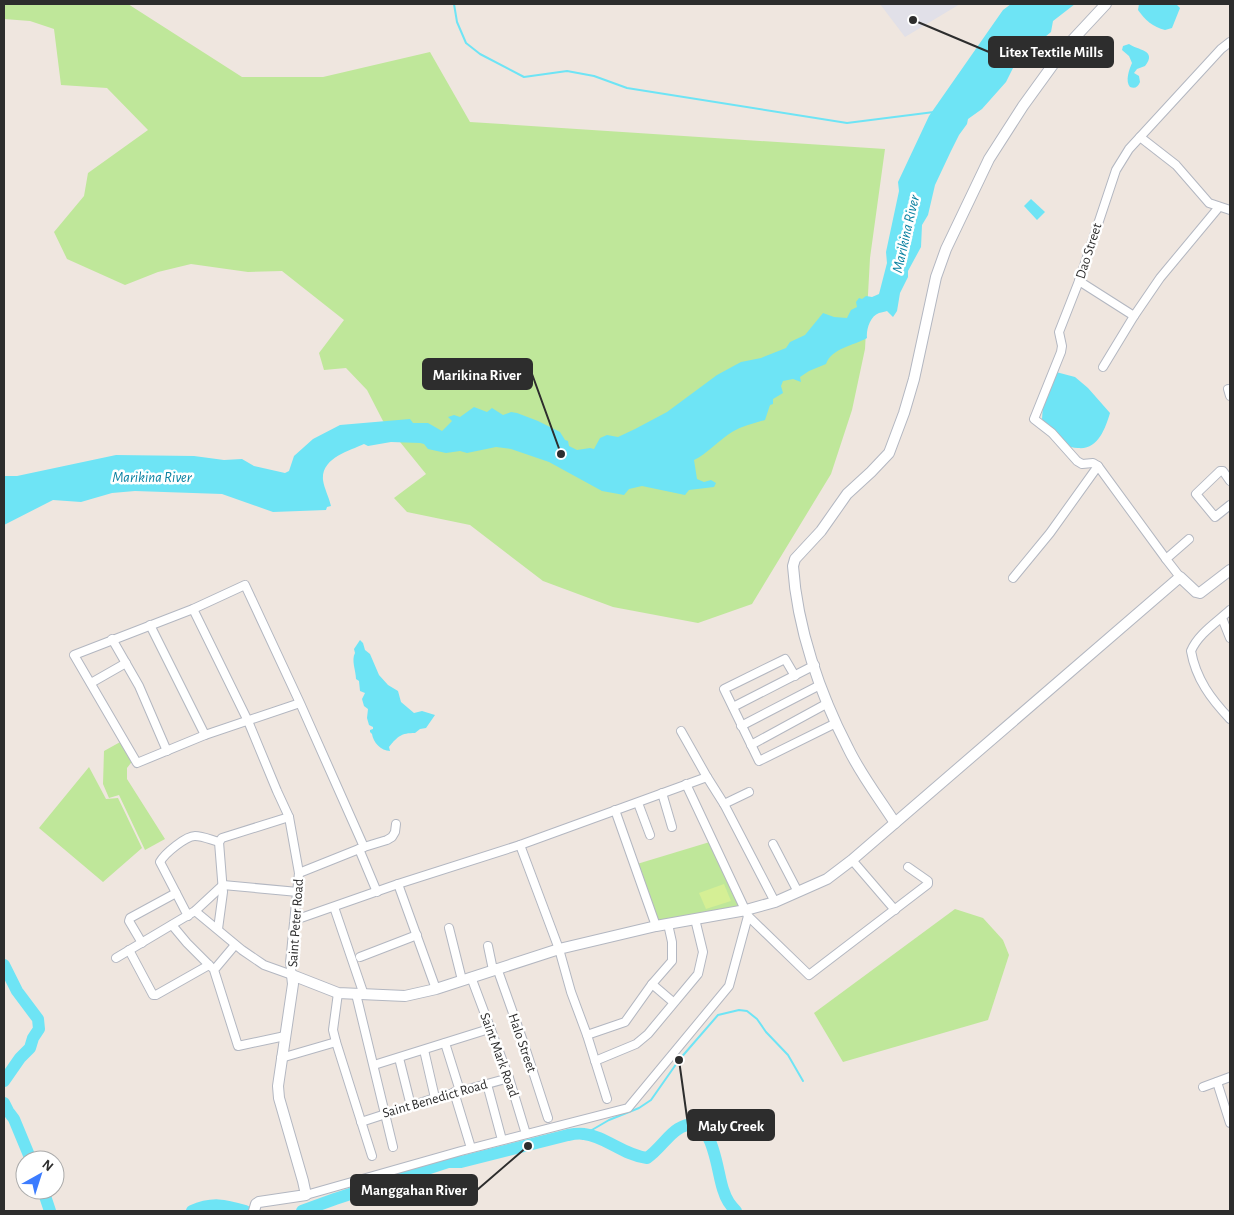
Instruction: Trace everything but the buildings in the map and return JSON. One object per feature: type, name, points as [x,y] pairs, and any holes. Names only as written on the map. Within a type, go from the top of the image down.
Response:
[{"type":"street","points":[[895,822],[864,776],[848,748],[820,685],[799,614],[793,566],[795,559],[821,532],[847,494],[872,472],[888,453],[902,420],[914,379],[936,277],[946,249],[989,159],[1023,106],[1074,36],[1106,4]]},
{"type":"street","name":"Dao Street","points":[[1095,464],[1082,464],[1077,461],[1052,434],[1034,419],[1061,352],[1062,346],[1059,332],[1079,281],[1116,170],[1129,149],[1221,49],[1230,42]]},
{"type":"street","points":[[1140,137],[1176,165],[1205,198],[1219,207],[1230,210]]},
{"type":"street","points":[[1103,367],[1160,278],[1219,207]]},
{"type":"street","points":[[1079,281],[1134,316]]},
{"type":"street","points":[[1014,578],[1050,533],[1095,464],[1180,578],[1196,592],[1200,593],[1230,570]]},
{"type":"street","points":[[1230,480],[1223,471],[1220,471],[1196,494],[1215,517],[1230,505]]},
{"type":"street","points":[[1166,559],[1189,539]]},
{"type":"street","points":[[289,817],[229,836],[218,842],[193,836],[181,842],[160,862],[176,892],[192,913],[218,929],[235,945],[264,965],[338,992],[405,996],[436,989],[560,949],[656,926],[696,919],[747,914],[827,879],[852,860],[1180,578]]},
{"type":"street","points":[[300,703],[204,736],[137,763],[74,656],[245,586],[300,703],[362,848],[377,892]]},
{"type":"street","name":"Saint Peter Road","points":[[193,608],[248,721],[289,817],[299,873],[290,962],[293,984],[278,1086],[279,1098],[306,1195]]},
{"type":"street","points":[[1230,610],[1205,633],[1192,649],[1194,663],[1203,687],[1230,718]]},
{"type":"street","points":[[1222,618],[1230,638]]},
{"type":"street","points":[[150,625],[204,736]]},
{"type":"street","points":[[112,640],[139,686],[167,752]]},
{"type":"street","points":[[795,676],[786,659],[724,689],[759,762],[836,722]]},
{"type":"street","points":[[91,683],[126,663]]},
{"type":"street","points":[[733,708],[814,665]]},
{"type":"street","points":[[741,726],[820,685]]},
{"type":"street","points":[[751,745],[828,704]]},
{"type":"street","points":[[681,731],[724,804],[774,902]]},
{"type":"street","points":[[295,920],[398,884],[520,845],[707,777]]},
{"type":"street","points":[[686,784],[747,914],[809,976],[929,882],[908,867]]},
{"type":"street","points":[[724,804],[749,792]]},
{"type":"street","points":[[662,793],[672,827]]},
{"type":"street","points":[[638,803],[650,835]]},
{"type":"street","points":[[615,810],[656,926]]},
{"type":"street","points":[[299,873],[392,837],[396,824]]},
{"type":"street","points":[[218,842],[224,885],[218,929]]},
{"type":"street","points":[[773,844],[798,892]]},
{"type":"street","points":[[520,845],[560,949],[571,992],[588,1035],[607,1099]]},
{"type":"street","points":[[852,860],[895,910]]},
{"type":"street","points":[[398,884],[436,989]]},
{"type":"street","points":[[116,958],[192,913],[224,885],[298,892]]},
{"type":"street","points":[[142,943],[129,921],[130,918],[176,892]]},
{"type":"street","points":[[334,907],[360,994],[392,1148]]},
{"type":"street","points":[[255,1208],[470,1148],[628,1108],[729,986],[747,914]]},
{"type":"street","points":[[595,1061],[636,1044],[648,1034],[698,974],[703,952],[696,919]]},
{"type":"street","points":[[588,1035],[625,1022],[652,984],[672,961],[672,942],[668,924]]},
{"type":"street","points":[[172,925],[211,967],[238,1046],[284,1036]]},
{"type":"street","name":"Saint Mark Road","points":[[449,928],[467,979],[509,1078],[526,1134]]},
{"type":"street","points":[[360,957],[417,935]]},
{"type":"street","points":[[129,950],[153,995],[156,995],[211,967],[235,945]]},
{"type":"street","name":"Halo Street","points":[[488,946],[524,1044],[548,1118]]},
{"type":"street","points":[[652,984],[673,1002]]},
{"type":"street","points":[[338,992],[333,1030],[372,1156]]},
{"type":"street","points":[[374,1065],[489,1029]]},
{"type":"street","points":[[281,1058],[336,1042]]},
{"type":"street","points":[[445,1043],[470,1148]]},
{"type":"street","points":[[424,1050],[435,1098]]},
{"type":"street","points":[[399,1058],[411,1106]]},
{"type":"street","name":"Saint Benedict Road","points":[[361,1122],[435,1098],[509,1078]]},
{"type":"street","points":[[1203,1087],[1230,1078]]},
{"type":"street","points":[[1217,1082],[1230,1123]]},
{"type":"street","points":[[488,1084],[502,1140]]},
{"type":"shaded area","points":[[880,4],[960,4],[905,37]]},
{"type":"green space","points":[[4,4],[128,4],[242,77],[323,77],[430,52],[470,122],[885,149],[870,258],[865,349],[852,410],[831,474],[752,604],[698,623],[613,607],[543,581],[470,525],[407,512],[394,498],[426,474],[383,421],[367,390],[346,368],[324,370],[319,353],[344,320],[282,271],[248,272],[191,264],[158,272],[125,285],[67,259],[54,232],[84,196],[88,173],[148,130],[107,88],[61,85],[54,29],[30,21],[4,19]]},
{"type":"green space","points":[[122,741],[134,759],[127,768],[127,779],[165,839],[145,850],[119,795],[109,798],[103,784],[104,751]]},
{"type":"green space","points":[[89,767],[106,799],[118,798],[142,848],[103,882],[39,828]]},
{"type":"green space","points":[[713,841],[746,906],[658,923],[637,864]]},
{"type":"green space","points":[[724,884],[731,901],[706,909],[699,893]]},
{"type":"green space","points":[[955,909],[983,918],[1003,940],[1009,955],[988,1020],[843,1062],[814,1013]]},
{"type":"water","points":[[1011,4],[1075,4],[1053,21],[1051,32],[1034,46],[1018,64],[1015,64],[1006,82],[982,109],[968,119],[935,185],[928,215],[922,225],[921,247],[908,271],[908,277],[900,293],[897,311],[893,317],[887,311],[879,313],[873,317],[869,324],[867,338],[833,354],[826,364],[800,377],[801,382],[793,379],[783,381],[781,386],[783,393],[773,399],[773,404],[770,405],[765,420],[744,426],[732,432],[694,460],[697,479],[704,482],[711,480],[716,483],[714,487],[689,490],[685,495],[642,486],[629,489],[624,495],[602,491],[549,462],[511,449],[496,447],[467,453],[460,451],[446,453],[428,449],[424,444],[420,443],[391,442],[368,446],[364,444],[337,456],[326,466],[323,480],[331,506],[327,507],[326,510],[273,512],[222,494],[135,491],[112,493],[81,502],[53,500],[4,525],[4,476],[17,476],[116,455],[194,456],[224,460],[242,459],[254,466],[285,473],[289,471],[294,456],[313,439],[340,425],[410,419],[413,423],[428,423],[442,431],[452,421],[448,417],[454,415],[460,417],[474,407],[487,412],[492,408],[503,415],[511,412],[517,413],[538,421],[560,432],[565,440],[568,441],[569,446],[577,450],[594,449],[600,438],[607,435],[618,437],[635,429],[667,412],[717,375],[741,362],[761,358],[786,348],[790,342],[805,335],[823,313],[834,317],[847,318],[851,310],[857,307],[856,302],[859,298],[872,297],[879,294],[887,263],[886,252],[899,191],[898,182],[929,116],[1003,10]]},
{"type":"water","points":[[1139,4],[1176,4],[1180,8],[1172,28],[1165,30],[1146,20],[1138,10]]},
{"type":"water","points":[[1129,44],[1145,51],[1149,57],[1145,66],[1137,69],[1134,73],[1139,76],[1140,82],[1135,88],[1130,87],[1128,82],[1132,63],[1129,56],[1122,50],[1123,46]]},
{"type":"water","points":[[1031,199],[1045,212],[1037,220],[1024,206]]},
{"type":"water","points":[[1056,372],[1075,377],[1088,388],[1110,413],[1103,432],[1091,446],[1078,448],[1066,445],[1042,419],[1043,405]]},
{"type":"water","points":[[360,640],[365,650],[370,654],[379,675],[388,685],[398,691],[401,702],[414,713],[422,711],[435,715],[426,728],[397,738],[389,747],[390,751],[378,746],[370,732],[373,727],[369,725],[367,718],[368,709],[364,706],[362,699],[365,693],[360,691],[354,662],[354,649]]},
{"type":"waterway","points":[[454,4],[457,22],[466,43],[480,54],[524,77],[567,71],[594,76],[627,88],[847,123],[934,112]]},
{"type":"waterway","points":[[4,965],[17,991],[38,1019],[39,1029],[33,1038],[30,1048],[20,1058],[4,1081]]},
{"type":"waterway","points":[[585,1134],[609,1120],[639,1108],[651,1100],[679,1060],[718,1015],[739,1010],[747,1011],[757,1019],[766,1032],[788,1055],[803,1081]]},
{"type":"waterway","points":[[4,1103],[14,1119],[27,1150]]},
{"type":"waterway","points":[[302,1211],[448,1162],[461,1162],[572,1134],[592,1135],[630,1153],[647,1158],[674,1132],[690,1125],[700,1127],[707,1135],[716,1158],[725,1195],[736,1211]]},
{"type":"waterway","points":[[46,1200],[50,1211]]},
{"type":"waterway","points":[[192,1211],[212,1205],[245,1211]]},
{"type":"place","name":"Litex Textile Mills","points":[[913,20]]},
{"type":"place","name":"Marikina River","points":[[561,454]]},
{"type":"place","name":"Maly Creek","points":[[679,1060]]},
{"type":"place","name":"Manggahan River","points":[[528,1146]]}]
